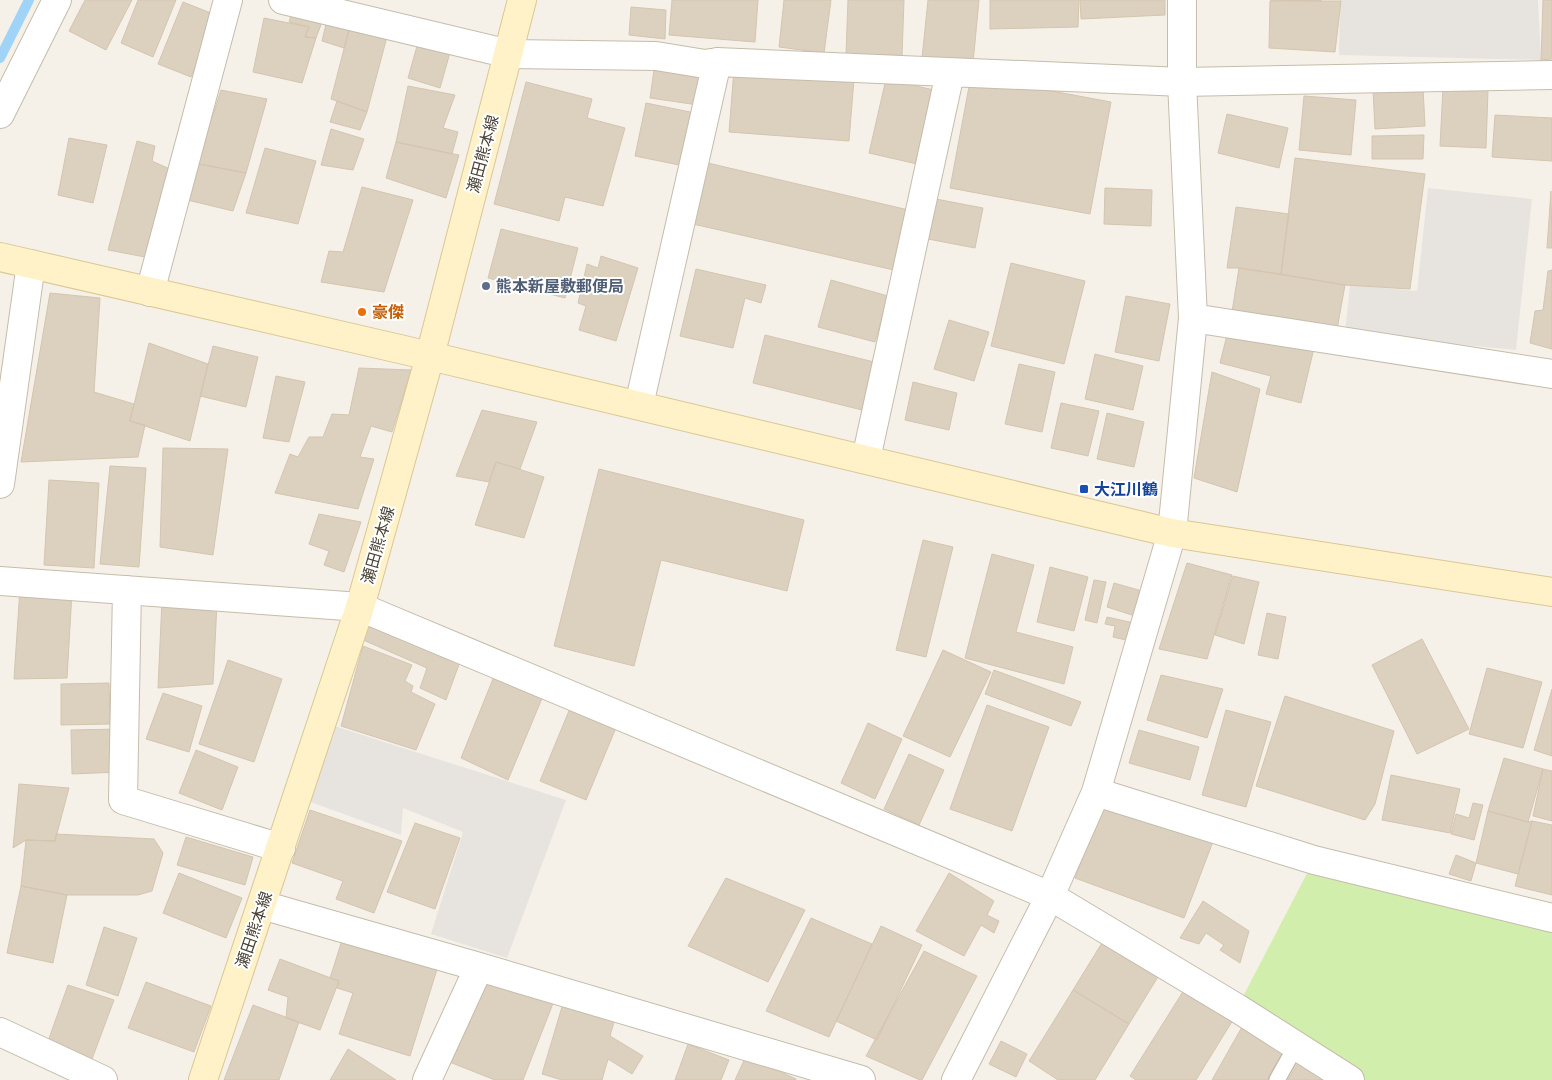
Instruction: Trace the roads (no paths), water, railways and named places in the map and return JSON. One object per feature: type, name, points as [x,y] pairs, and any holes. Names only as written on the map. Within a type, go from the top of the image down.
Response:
[{"type":"street","points":[[0,114],[57,0]]},
{"type":"street","points":[[150,292],[228,0]]},
{"type":"street","points":[[283,0],[509,54],[656,56],[705,64],[717,62],[1182,82],[1552,75]]},
{"type":"street","name":"瀬田熊本線","points":[[203,1080],[360,607],[430,356],[522,0]]},
{"type":"street","points":[[956,1080],[1050,896],[1096,792],[1172,533],[1193,318],[1182,82],[1182,0]]},
{"type":"street","points":[[639,405],[717,62]]},
{"type":"street","points":[[866,460],[950,73]]},
{"type":"street","points":[[0,257],[639,405],[1172,533],[1552,592]]},
{"type":"street","points":[[0,484],[30,264]]},
{"type":"street","points":[[1193,318],[1552,374]]},
{"type":"street","points":[[0,581],[360,607],[1050,896],[1350,1080]]},
{"type":"street","points":[[127,590],[123,800],[281,848]]},
{"type":"street","points":[[1096,792],[1314,860],[1552,918]]},
{"type":"street","points":[[262,905],[480,967],[860,1080]]},
{"type":"street","points":[[427,1080],[480,967]]},
{"type":"street","points":[[0,1032],[103,1080]]},
{"type":"lane","points":[[1277,1080],[1296,1046]]},
{"type":"waterway","points":[[0,58],[29,0]]},
{"type":"place","name":"熊本新屋敷郵便局","points":[[486,286]]},
{"type":"place","name":"豪傑","points":[[362,312]]},
{"type":"place","name":"大江川鶴","points":[[1084,489]]}]
